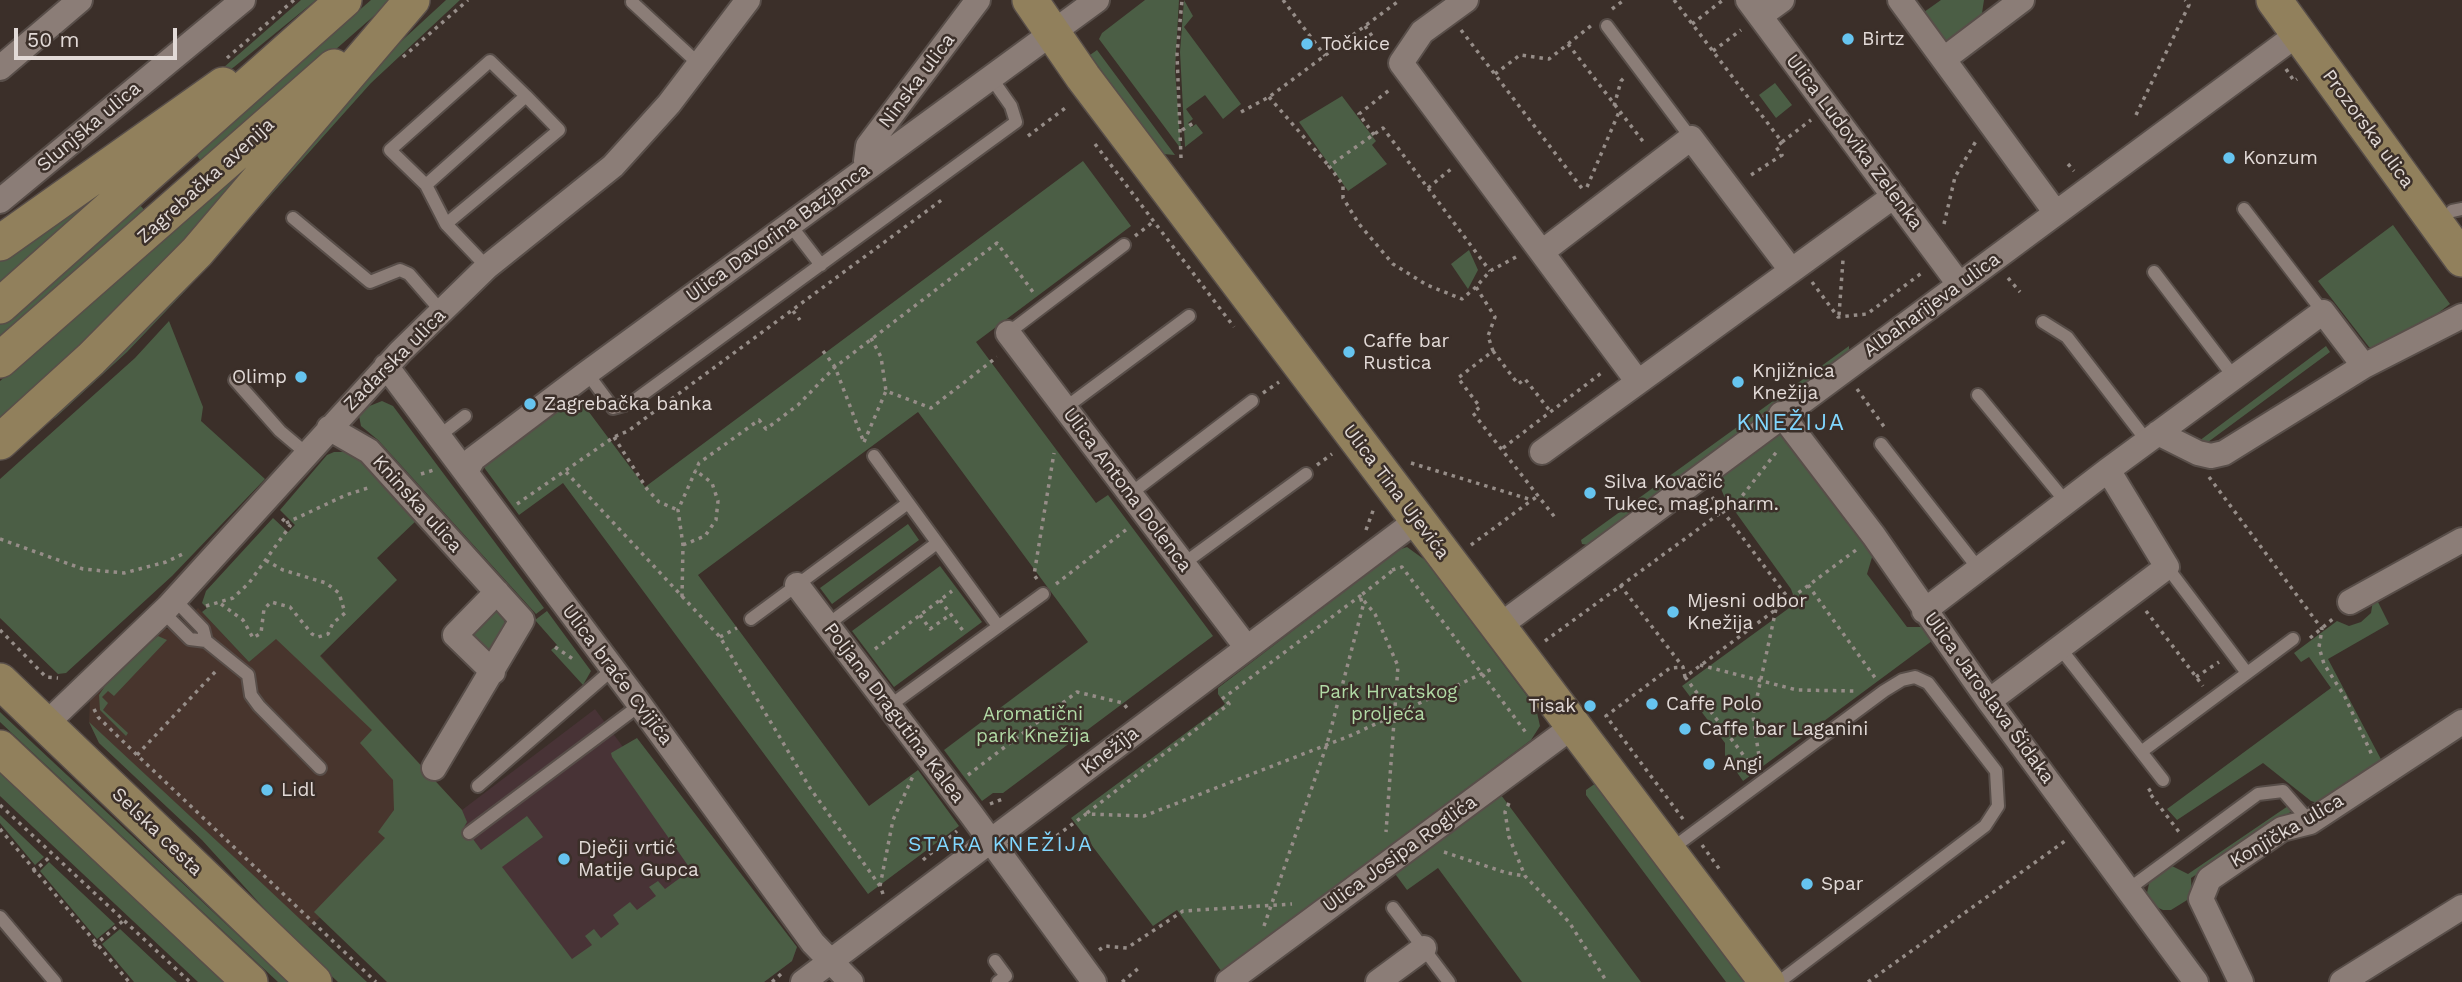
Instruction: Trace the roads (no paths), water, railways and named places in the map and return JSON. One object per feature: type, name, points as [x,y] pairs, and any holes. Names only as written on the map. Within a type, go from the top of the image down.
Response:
[{"type":"main road","points":[[0,243],[236,76],[338,0]]},
{"type":"main road","name":"Zagrebačka avenija","points":[[0,360],[344,0]]},
{"type":"main road","points":[[0,442],[91,359],[197,252],[411,0]]},
{"type":"main road","name":"Zagrebačka avenija","points":[[0,306],[171,184],[411,0]]},
{"type":"main road","name":"Ulica Tina Ujevića","points":[[1030,0],[1083,77],[1573,727],[1680,842],[1767,982]]},
{"type":"main road","name":"Prozorska ulica","points":[[2287,10],[2462,259]]},
{"type":"main road","name":"Selska cesta","points":[[0,681],[314,982]]},
{"type":"main road","points":[[0,748],[250,982]]},
{"type":"street","points":[[0,68],[80,0]]},
{"type":"street","name":"Slunjska ulica","points":[[0,201],[243,0]]},
{"type":"street","name":"Zadarska ulica","points":[[45,725],[169,606],[386,366],[487,267],[613,166],[669,104],[748,0]]},
{"type":"street","name":"Ninska ulica","points":[[870,166],[866,161],[868,146],[978,0]]},
{"type":"street","name":"Ulica Davorina Bazjanca","points":[[455,469],[473,459],[1097,0]]},
{"type":"street","points":[[1466,0],[1422,33],[1400,72],[1469,154],[1637,382]]},
{"type":"street","points":[[1751,15],[1782,0]]},
{"type":"street","points":[[1900,0],[2056,213]]},
{"type":"street","points":[[1944,59],[2022,0]]},
{"type":"street","name":"Albaharijeva ulica","points":[[1498,626],[1697,479],[1789,424],[1959,284],[2056,213],[2287,10]]},
{"type":"street","name":"Ulica Ludovika Zelenka","points":[[1751,15],[1894,196],[1959,284]]},
{"type":"street","points":[[1539,249],[1591,201],[1659,163],[1691,138],[1795,267]]},
{"type":"street","points":[[1542,452],[1894,196]]},
{"type":"street","points":[[1924,611],[2152,437],[2323,312],[2364,366]]},
{"type":"street","points":[[2152,437],[2211,456],[2224,453],[2364,366],[2462,316]]},
{"type":"street","name":"Ulica Antona Dolenca","points":[[1012,338],[1247,648]]},
{"type":"street","name":"Ulica braće Cvijića","points":[[386,366],[439,436],[455,469],[613,669],[813,943],[850,982]]},
{"type":"street","name":"Ulica Jaroslava Šidaka","points":[[1789,424],[1874,536],[1924,611],[2130,888],[2196,982]]},
{"type":"street","name":"Kninska ulica","points":[[329,428],[369,450],[522,620],[493,673],[434,768]]},
{"type":"street","points":[[1989,701],[2167,566],[2108,470]]},
{"type":"street","name":"Knežija","points":[[803,982],[1417,520]]},
{"type":"street","points":[[2350,602],[2462,540]]},
{"type":"street","name":"Poljana Dragutina Kalea","points":[[797,585],[1094,982]]},
{"type":"street","points":[[493,673],[455,635],[497,592]]},
{"type":"street","name":"Konjička ulica","points":[[2241,982],[2206,913],[2201,893],[2220,870],[2282,829],[2310,822],[2462,722]]},
{"type":"street","name":"Ulica Josipa Roglića","points":[[1228,982],[1573,727]]},
{"type":"street","points":[[2342,982],[2462,907]]},
{"type":"street","points":[[1378,982],[1424,948]]},
{"type":"lane","points":[[632,2],[700,65]]},
{"type":"lane","points":[[1601,22],[1691,138]]},
{"type":"lane","points":[[446,224],[559,130],[490,61],[390,150],[426,185],[446,224],[487,267]]},
{"type":"lane","points":[[587,373],[613,408],[631,403],[1016,122],[1011,106],[992,79]]},
{"type":"lane","points":[[426,185],[526,96]]},
{"type":"lane","points":[[2244,209],[2323,312]]},
{"type":"lane","points":[[293,218],[370,282],[400,270],[410,274],[442,312]]},
{"type":"lane","points":[[791,226],[821,265]]},
{"type":"lane","points":[[1012,338],[1043,306],[1124,245]]},
{"type":"lane","points":[[2154,272],[2234,377]]},
{"type":"lane","points":[[1065,408],[1189,316]]},
{"type":"lane","points":[[2043,322],[2067,337],[2152,437]]},
{"type":"lane","points":[[235,380],[280,431],[306,453]]},
{"type":"lane","points":[[1978,395],[2066,502]]},
{"type":"lane","points":[[1130,494],[1252,401]]},
{"type":"lane","points":[[439,436],[465,416]]},
{"type":"lane","points":[[1881,444],[1978,568]]},
{"type":"lane","points":[[874,456],[998,626]]},
{"type":"lane","points":[[1184,564],[1306,474]]},
{"type":"lane","points":[[751,619],[908,503]]},
{"type":"lane","points":[[827,625],[937,542]]},
{"type":"lane","points":[[2167,566],[2247,673]]},
{"type":"lane","points":[[888,708],[1043,594]]},
{"type":"lane","points":[[169,606],[203,629],[206,641],[248,675],[251,695],[259,706],[320,768]]},
{"type":"lane","points":[[2141,752],[2293,639]]},
{"type":"lane","points":[[2060,648],[2163,780]]},
{"type":"lane","points":[[478,786],[613,669]]},
{"type":"lane","points":[[1680,842],[1884,691],[1902,680],[1915,677],[1927,683],[1996,771],[1998,806],[1985,826],[1779,982]]},
{"type":"lane","points":[[469,833],[640,705]]},
{"type":"lane","points":[[2130,888],[2248,801],[2276,789],[2287,793],[2310,822]]},
{"type":"lane","points":[[1393,908],[1449,982]]},
{"type":"lane","points":[[0,917],[55,982]]},
{"type":"lane","points":[[995,961],[1006,976],[999,982]]},
{"type":"place","name":"Birtz","points":[[1848,39]]},
{"type":"place","name":"Točkice","points":[[1307,44]]},
{"type":"place","name":"Konzum","points":[[2229,158]]},
{"type":"place","name":"Caffe bar Rustica","points":[[1349,352]]},
{"type":"place","name":"Olimp","points":[[301,377]]},
{"type":"place","name":"Knjižnica Knežija","points":[[1738,382]]},
{"type":"place","name":"Zagrebačka banka","points":[[530,404]]},
{"type":"place","name":"Silva Kovačić Tukec, mag.pharm.","points":[[1590,493]]},
{"type":"place","name":"Mjesni odbor Knežija","points":[[1673,612]]},
{"type":"place","name":"Caffe Polo","points":[[1652,704]]},
{"type":"place","name":"Tisak","points":[[1590,706]]},
{"type":"place","name":"Caffe bar Laganini","points":[[1685,729]]},
{"type":"place","name":"Angi","points":[[1709,764]]},
{"type":"place","name":"Lidl","points":[[267,790]]},
{"type":"place","name":"Dječji vrtić Matije Gupca","points":[[564,859]]},
{"type":"place","name":"Spar","points":[[1807,884]]},
{"type":"district","name":"KNEŽIJA","points":[[1791,423]]},
{"type":"district","name":"STARA KNEŽIJA","points":[[1001,845]]},
{"type":"park label","name":"Park Hrvatskog proljeća","points":[[1388,703]]},
{"type":"park label","name":"Aromatični park Knežija","points":[[1033,725]]}]
